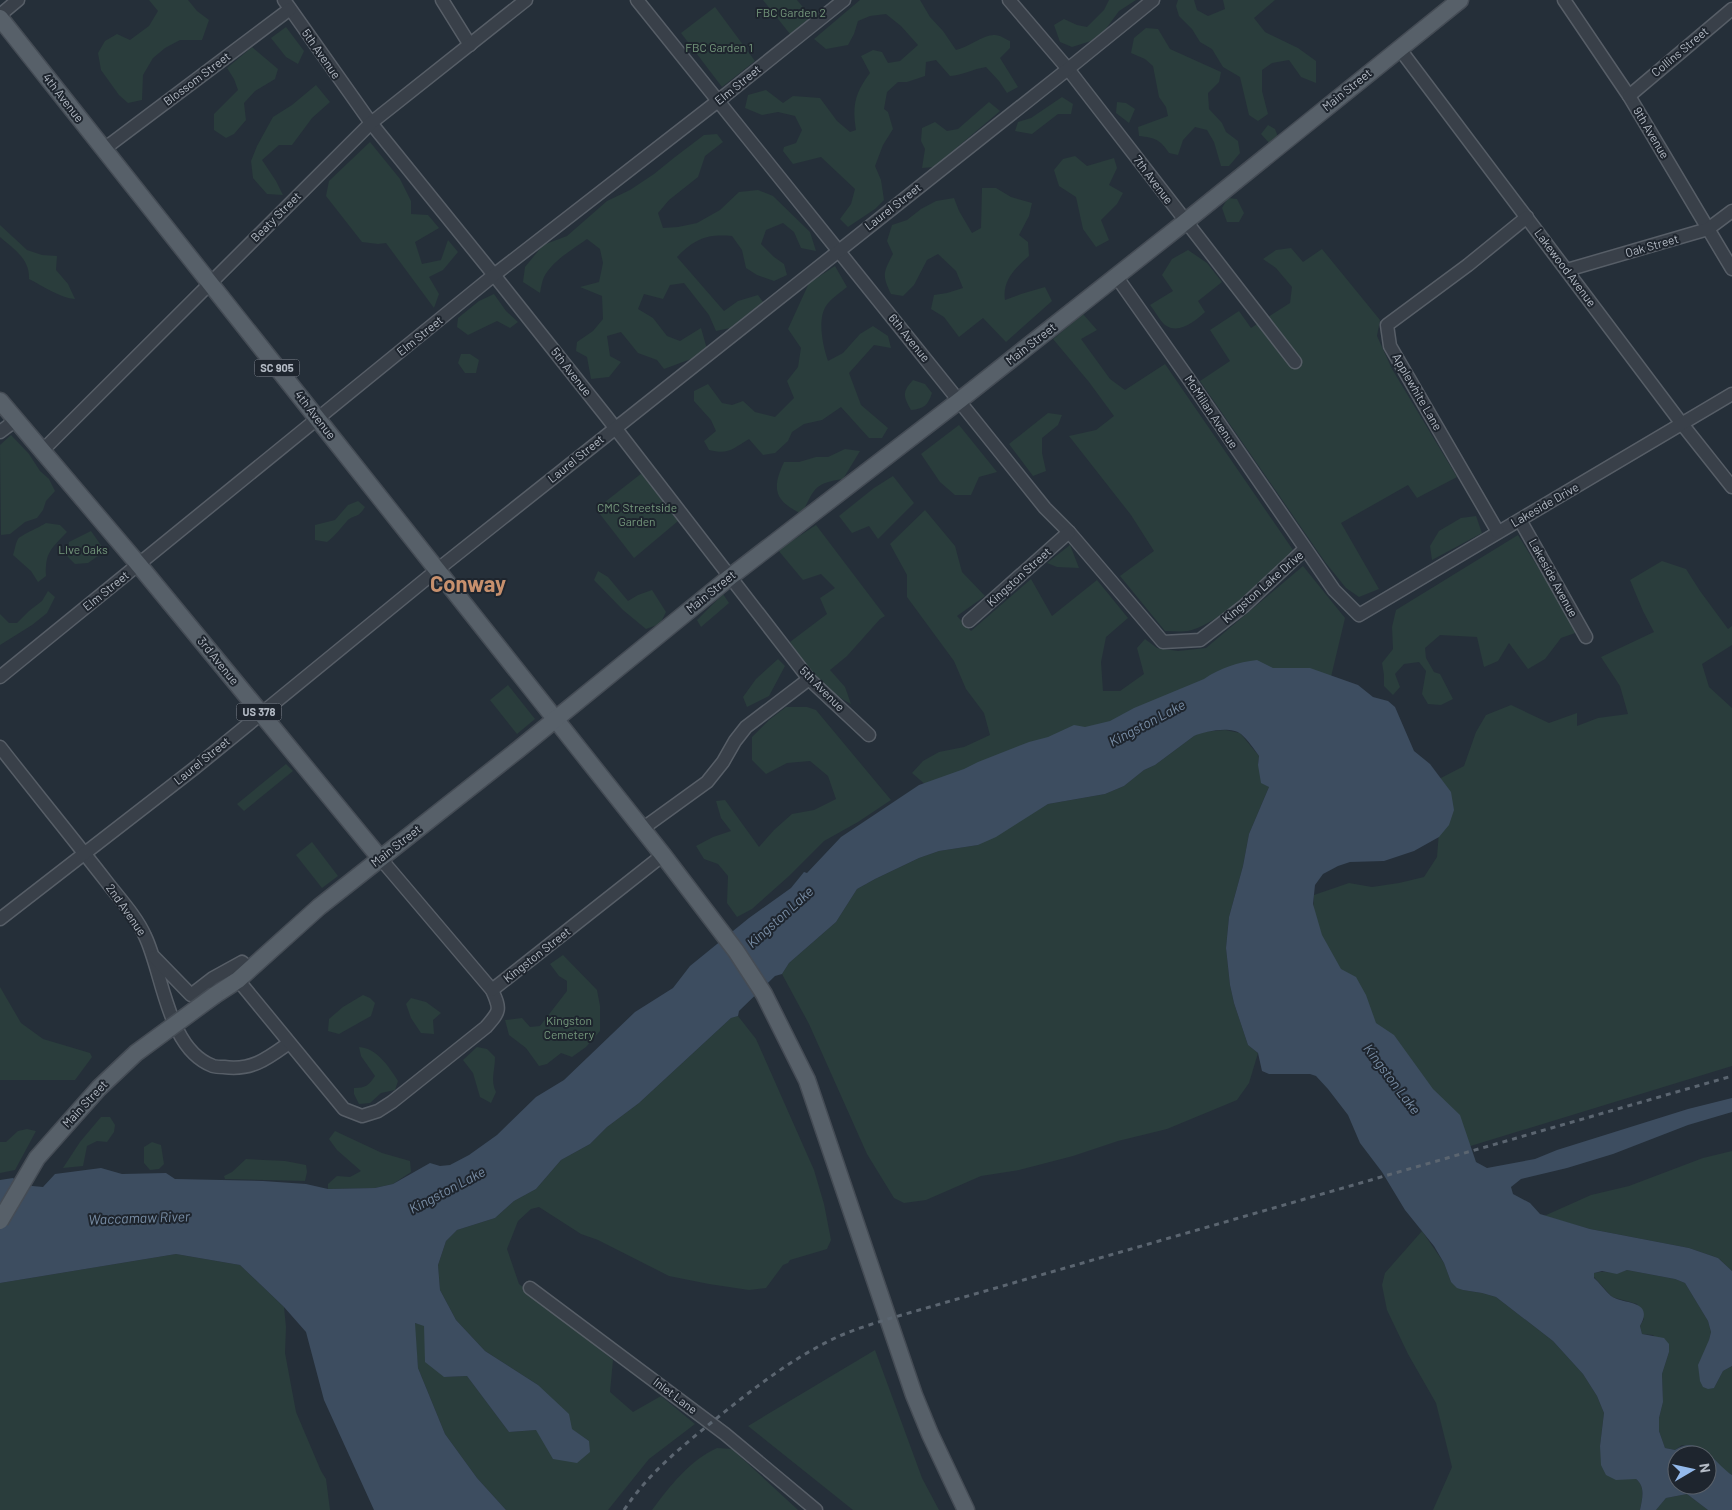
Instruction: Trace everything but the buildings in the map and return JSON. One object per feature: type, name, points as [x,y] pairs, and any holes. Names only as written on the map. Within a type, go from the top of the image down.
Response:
[{"type":"main road","name":"Main Street","points":[[0,1221],[37,1158],[88,1100],[136,1053],[244,974],[319,907],[519,749],[730,577],[960,400],[1185,222],[1460,0]]},
{"type":"main road","name":"4th Avenue","points":[[0,16],[554,720]]},
{"type":"main road","name":"3rd Avenue","points":[[0,401],[139,565],[380,858]]},
{"type":"main road","name":"SC 905","points":[[554,720],[663,855],[736,951],[764,994],[781,1026],[807,1080],[822,1120],[914,1394],[930,1434],[966,1510]]},
{"type":"street","points":[[0,16],[18,0]]},
{"type":"street","points":[[442,0],[470,45]]},
{"type":"street","name":"Beaty Street","points":[[42,450],[371,123],[526,0]]},
{"type":"street","name":"6th Avenue","points":[[637,0],[1046,508],[1069,532],[1163,642],[1200,640]]},
{"type":"street","name":"Elm Street","points":[[0,677],[494,275],[718,101],[844,0]]},
{"type":"street","name":"7th Avenue","points":[[1009,0],[1068,69],[1295,362]]},
{"type":"street","name":"Laurel Street","points":[[0,919],[196,767],[437,570],[1153,0]]},
{"type":"street","name":"9th Avenue","points":[[1564,0],[1629,96],[1732,269]]},
{"type":"street","name":"5th Avenue","points":[[287,5],[371,123],[615,428],[809,679],[869,735]]},
{"type":"street","name":"Blossom Street","points":[[104,149],[287,5]]},
{"type":"street","name":"Collins Street","points":[[1629,96],[1732,9]]},
{"type":"street","name":"Lakewood Avenue","points":[[1399,48],[1682,424],[1732,487]]},
{"type":"street","name":"Oak Street","points":[[1567,270],[1708,229],[1732,211]]},
{"type":"street","name":"Applewhite Lane","points":[[1498,532],[1390,346],[1388,325],[1468,265],[1527,217]]},
{"type":"street","name":"McMillan Avenue","points":[[1116,276],[1305,549]]},
{"type":"street","name":"Lakeside Drive","points":[[1359,616],[1732,394]]},
{"type":"street","points":[[0,432],[16,420]]},
{"type":"street","name":"Lakeside Avenue","points":[[1520,520],[1586,637]]},
{"type":"street","name":"Kingston Street","points":[[969,621],[1069,532]]},
{"type":"street","name":"Kingston Lake Drive","points":[[1200,640],[1244,606],[1305,549],[1334,590],[1359,616]]},
{"type":"street","points":[[642,829],[707,782],[746,727],[809,679]]},
{"type":"street","name":"2nd Avenue","points":[[0,747],[84,853],[145,935],[169,1012],[185,1041],[196,1055],[213,1066],[246,1068],[261,1062],[289,1043]]},
{"type":"street","name":"Kingston Street","points":[[289,1043],[344,1108],[362,1116],[378,1111],[486,1027],[498,1014],[499,1005],[492,990],[663,855]]},
{"type":"street","name":"3rd Avenue","points":[[380,858],[492,990]]},
{"type":"street","points":[[153,956],[192,995],[213,978],[242,962],[244,974],[289,1043]]},
{"type":"street","name":"Inlet Lane","points":[[530,1288],[725,1434],[816,1510]]},
{"type":"green space","points":[[149,0],[188,0],[197,11],[209,20],[202,40],[180,40],[165,48],[153,58],[143,75],[142,100],[128,103],[119,95],[101,70],[98,53],[105,41],[117,34],[130,40],[149,26],[158,11]]},
{"type":"green space","name":"FBC Garden 2","points":[[763,0],[797,0],[811,17],[790,34]]},
{"type":"green space","points":[[860,0],[920,0],[930,17],[943,31],[956,50],[991,35],[1010,41],[1010,48],[1000,58],[1018,87],[1007,93],[986,67],[950,76],[936,60],[926,62],[925,76],[907,82],[898,82],[887,92],[884,109],[888,112],[893,129],[883,145],[875,166],[881,180],[884,200],[875,209],[848,227],[840,219],[851,204],[855,189],[821,157],[793,164],[783,151],[784,147],[796,143],[802,130],[795,116],[778,112],[762,115],[745,108],[748,95],[766,90],[783,103],[793,96],[820,98],[837,121],[850,132],[856,130],[854,113],[856,100],[861,87],[870,73],[861,56],[873,50],[882,52],[888,63],[900,61],[918,45],[901,26],[886,14],[870,16],[858,21],[848,45],[826,49],[814,39]]},
{"type":"green space","points":[[1109,0],[1136,0],[1119,11],[1105,30],[1091,41],[1072,47],[1060,42],[1054,25],[1064,19],[1087,27],[1104,10]]},
{"type":"green space","points":[[1178,0],[1194,0],[1197,10],[1208,16],[1225,9],[1223,0],[1275,0],[1254,18],[1265,32],[1298,48],[1316,61],[1316,83],[1301,77],[1289,60],[1272,63],[1262,70],[1262,91],[1268,114],[1258,121],[1249,115],[1240,77],[1223,67],[1212,49],[1200,42],[1192,29],[1179,16],[1176,6]]},
{"type":"green space","name":"FBC Garden 1","points":[[715,7],[755,61],[722,87],[681,33]]},
{"type":"green space","points":[[286,27],[304,51],[298,64],[286,57],[271,38]]},
{"type":"green space","points":[[1146,28],[1158,29],[1170,49],[1221,72],[1219,82],[1208,93],[1209,109],[1222,123],[1226,132],[1238,141],[1240,153],[1229,166],[1221,166],[1214,142],[1207,130],[1195,127],[1183,140],[1178,155],[1169,153],[1157,140],[1139,136],[1138,127],[1168,116],[1166,107],[1159,97],[1153,66],[1145,59],[1131,53],[1134,38]]},
{"type":"green space","points":[[252,47],[278,69],[275,79],[255,91],[244,103],[246,120],[234,134],[226,138],[214,130],[214,114],[238,90],[227,68]]},
{"type":"green space","points":[[316,85],[330,102],[312,118],[292,145],[279,145],[262,160],[283,195],[267,194],[253,178],[251,161],[257,146],[273,117],[292,105]]},
{"type":"green space","points":[[1062,97],[1073,104],[1071,114],[1058,114],[1032,134],[1015,131],[1018,122],[1031,118]]},
{"type":"green space","points":[[989,102],[1000,111],[934,167],[922,168],[925,149],[921,141],[922,128],[935,122],[947,131],[958,129]]},
{"type":"green space","points":[[1117,102],[1126,103],[1135,109],[1129,123],[1116,113]]},
{"type":"green space","points":[[1268,125],[1275,129],[1278,137],[1270,144],[1261,134]]},
{"type":"green space","points":[[717,134],[723,142],[705,156],[698,177],[669,200],[658,213],[663,228],[697,223],[720,210],[739,192],[758,190],[773,196],[810,232],[816,251],[801,248],[794,232],[783,223],[766,230],[761,244],[784,264],[787,275],[774,281],[757,275],[746,268],[742,250],[732,236],[708,237],[695,242],[677,257],[724,311],[738,301],[758,295],[763,302],[730,328],[716,331],[709,315],[684,283],[670,285],[663,299],[644,294],[638,309],[653,318],[667,336],[680,341],[701,328],[707,349],[691,359],[664,369],[657,360],[638,353],[621,332],[607,336],[610,356],[621,362],[609,377],[591,379],[587,357],[576,351],[577,342],[593,331],[603,319],[602,296],[580,287],[599,282],[603,263],[600,249],[587,239],[569,251],[548,271],[543,279],[540,293],[523,282],[525,267],[543,245],[567,236],[607,201],[630,190],[654,174],[704,135]]},
{"type":"green space","points":[[370,142],[400,179],[411,201],[411,214],[428,215],[439,228],[415,242],[422,264],[441,260],[448,240],[458,252],[443,270],[429,277],[439,294],[434,308],[386,243],[362,242],[326,196],[329,181]]},
{"type":"green space","points":[[1075,156],[1087,166],[1114,158],[1117,168],[1109,185],[1123,193],[1117,204],[1101,220],[1109,240],[1096,247],[1083,229],[1076,197],[1059,186],[1054,170],[1063,159]]},
{"type":"green space","points":[[982,188],[996,188],[1011,197],[1032,203],[1029,216],[1019,235],[1028,242],[1029,256],[1011,275],[1006,287],[1005,300],[1045,287],[1052,301],[1006,342],[983,318],[959,337],[944,317],[931,309],[934,295],[963,288],[956,271],[938,254],[927,260],[914,285],[903,296],[891,294],[885,278],[887,266],[893,254],[887,241],[892,225],[907,220],[921,209],[936,201],[954,198],[972,233],[981,228]]},
{"type":"green space","points":[[1228,198],[1237,199],[1244,213],[1239,222],[1227,222],[1222,208]]},
{"type":"green space","points":[[0,225],[27,250],[42,255],[57,256],[56,270],[68,284],[75,299],[58,294],[29,279],[29,272],[24,260],[16,250],[0,237]]},
{"type":"green space","points":[[1291,248],[1303,262],[1322,249],[1380,320],[1377,336],[1392,369],[1457,477],[1417,498],[1408,485],[1341,523],[1379,589],[1359,597],[1346,588],[1325,562],[1200,381],[1230,361],[1210,330],[1239,311],[1251,328],[1290,303],[1292,287],[1276,268],[1263,259],[1276,250]]},
{"type":"green space","points":[[1188,250],[1207,263],[1222,282],[1198,301],[1205,312],[1201,316],[1181,328],[1170,328],[1163,323],[1150,305],[1173,291],[1162,275],[1172,259]]},
{"type":"green space","points":[[835,266],[847,287],[830,301],[823,312],[821,326],[828,361],[843,353],[860,334],[873,326],[888,336],[891,348],[874,345],[849,373],[861,405],[888,428],[882,438],[869,438],[841,407],[822,420],[804,424],[792,432],[788,441],[775,453],[763,455],[749,439],[726,451],[709,450],[704,441],[716,431],[711,420],[694,401],[694,391],[708,384],[722,403],[732,405],[743,401],[755,412],[775,417],[794,398],[787,381],[798,367],[801,348],[788,329],[809,283]]},
{"type":"green space","points":[[494,294],[506,311],[518,322],[510,328],[497,321],[468,335],[457,327],[458,318],[479,301]]},
{"type":"green space","points":[[1083,314],[1097,330],[1081,339],[1110,379],[1125,390],[1165,364],[1293,550],[1244,597],[1201,627],[1188,631],[1165,631],[1120,576],[1154,551],[1131,515],[1069,436],[1096,430],[1114,416],[1089,382],[1053,339]]},
{"type":"green space","points":[[461,354],[470,354],[479,360],[476,373],[465,373],[458,363]]},
{"type":"green space","points":[[913,380],[925,384],[932,393],[925,406],[911,410],[906,401],[905,391]]},
{"type":"green space","points":[[1048,413],[1062,415],[1058,425],[1042,438],[1042,453],[1046,471],[1033,476],[1009,444]]},
{"type":"green space","points":[[959,425],[997,472],[979,477],[971,495],[955,495],[940,482],[921,454]]},
{"type":"green space","name":"LIve Oaks","points":[[11,435],[29,454],[40,471],[49,479],[55,491],[46,501],[43,510],[37,518],[25,522],[10,534],[1,535],[0,445]]},
{"type":"green space","points":[[845,449],[860,451],[843,479],[820,485],[816,489],[802,514],[781,499],[777,487],[784,462],[799,462],[816,457],[828,457]]},
{"type":"green space","name":"CMC Streetside Garden","points":[[642,473],[678,521],[634,558],[596,509]]},
{"type":"green space","points":[[893,476],[914,503],[878,539],[869,526],[852,533],[839,516],[874,488]]},
{"type":"green space","points":[[358,501],[365,507],[358,515],[349,519],[327,542],[315,540],[315,525],[335,520],[348,505]]},
{"type":"green space","points":[[925,510],[955,546],[962,572],[985,596],[957,616],[971,631],[1031,579],[1052,616],[1097,580],[1128,618],[1106,637],[1101,662],[1103,691],[1120,691],[1144,674],[1137,648],[1145,639],[1157,648],[1178,651],[1206,648],[1303,566],[1345,618],[1330,681],[927,786],[912,773],[923,761],[939,752],[964,747],[990,735],[984,713],[966,689],[954,661],[907,597],[907,575],[890,544]]},
{"type":"green space","points":[[1476,516],[1482,533],[1432,560],[1430,546],[1439,531],[1461,518]]},
{"type":"green space","points":[[46,523],[60,525],[67,532],[50,551],[46,576],[38,582],[31,571],[13,555],[18,539]]},
{"type":"green space","points":[[816,525],[885,616],[880,619],[847,656],[830,670],[845,687],[851,704],[824,684],[790,642],[827,614],[820,598],[835,588],[821,574],[803,580],[778,550]]},
{"type":"green space","name":"LIve Oaks","points":[[91,531],[105,551],[88,563],[75,564],[66,555],[69,542]]},
{"type":"green space","points":[[1518,535],[1578,632],[1561,638],[1545,659],[1528,669],[1509,643],[1498,661],[1484,667],[1477,637],[1440,635],[1425,648],[1426,658],[1434,672],[1440,674],[1453,699],[1441,705],[1428,704],[1422,694],[1426,671],[1419,662],[1404,664],[1395,674],[1400,687],[1393,695],[1384,686],[1382,663],[1393,649],[1392,627],[1396,610]]},
{"type":"green space","points":[[1070,545],[1079,568],[1057,567],[1047,563]]},
{"type":"green space","points":[[1662,561],[1686,569],[1728,629],[1732,626],[1732,645],[1702,664],[1709,687],[1732,708],[1732,1066],[1464,1148],[1418,1090],[1312,927],[1314,895],[1349,883],[1372,887],[1424,877],[1437,857],[1440,819],[1439,779],[1464,766],[1476,732],[1486,715],[1511,705],[1549,723],[1577,713],[1577,726],[1598,718],[1628,714],[1620,686],[1601,657],[1654,632],[1630,580]]},
{"type":"green space","points":[[598,571],[608,577],[628,601],[652,590],[666,612],[660,624],[646,629],[623,610],[594,580]]},
{"type":"green space","points":[[48,591],[55,597],[47,613],[0,645],[0,614],[9,623],[17,623],[42,601]]},
{"type":"green space","points":[[723,594],[729,603],[701,627],[697,620]]},
{"type":"green space","points":[[778,659],[785,666],[769,696],[747,707],[743,697],[756,679]]},
{"type":"green space","points":[[508,685],[535,719],[517,734],[490,700]]},
{"type":"green space","points":[[786,707],[807,707],[816,710],[891,800],[858,822],[824,841],[752,909],[737,917],[727,903],[728,876],[718,864],[704,859],[696,846],[713,837],[731,831],[721,818],[716,801],[725,800],[759,847],[792,814],[814,810],[836,799],[828,776],[810,761],[787,763],[766,774],[752,760],[752,737]]},
{"type":"green space","points":[[1225,730],[1240,733],[1259,756],[1258,765],[1269,787],[1249,834],[1243,866],[1229,917],[1226,948],[1230,985],[1248,1045],[1258,1053],[1249,1083],[1237,1100],[1167,1129],[1118,1141],[1073,1156],[1019,1170],[981,1176],[926,1200],[904,1203],[894,1198],[867,1154],[809,1024],[782,974],[789,963],[836,922],[857,889],[875,879],[919,858],[939,851],[978,845],[1048,804],[1105,794],[1124,786],[1144,770],[1155,765],[1201,732]]},
{"type":"green space","points":[[286,764],[293,771],[244,811],[237,804]]},
{"type":"green space","points":[[312,842],[338,876],[322,888],[296,855]]},
{"type":"green space","name":"Kingston Cemetery","points":[[563,955],[597,990],[600,1006],[600,1031],[586,1047],[572,1057],[561,1053],[547,1064],[539,1066],[526,1048],[509,1035],[505,1020],[522,1018],[530,1027],[540,1026],[567,991],[567,981],[559,976],[550,964]]},
{"type":"green space","points":[[0,987],[21,1023],[43,1039],[90,1053],[92,1057],[75,1080],[0,1080]]},
{"type":"green space","points":[[363,995],[375,1003],[371,1016],[339,1034],[328,1031],[329,1019],[343,1007]]},
{"type":"green space","points":[[411,998],[426,1002],[441,1013],[433,1020],[434,1034],[421,1033],[411,1018],[406,1004]]},
{"type":"green space","points":[[738,1016],[756,1039],[814,1170],[824,1204],[831,1240],[827,1249],[790,1260],[783,1265],[766,1288],[749,1290],[669,1276],[598,1240],[581,1234],[539,1207],[531,1209],[518,1221],[507,1249],[519,1284],[613,1360],[610,1392],[633,1412],[661,1396],[695,1424],[649,1459],[608,1510],[506,1510],[477,1478],[445,1434],[418,1368],[414,1323],[424,1325],[444,1377],[467,1376],[509,1432],[536,1430],[589,1441],[571,1429],[538,1385],[485,1351],[456,1320],[440,1290],[438,1265],[446,1241],[457,1230],[495,1218],[514,1201],[536,1189],[561,1160],[590,1144],[607,1127],[639,1103],[731,1018]]},
{"type":"green space","points":[[359,1047],[365,1048],[377,1055],[398,1081],[395,1090],[381,1093],[370,1103],[359,1104],[354,1094],[354,1088],[367,1085],[375,1076],[361,1056]]},
{"type":"green space","points":[[477,1047],[487,1049],[495,1057],[493,1079],[496,1092],[491,1103],[480,1097],[473,1073],[463,1060]]},
{"type":"green space","points":[[101,1117],[110,1117],[115,1125],[114,1132],[107,1142],[97,1141],[87,1146],[83,1166],[63,1168],[80,1142]]},
{"type":"green space","points":[[27,1129],[36,1131],[15,1170],[0,1173],[0,1142],[6,1142],[18,1131]]},
{"type":"green space","points":[[335,1131],[382,1153],[410,1161],[411,1172],[393,1184],[375,1188],[328,1189],[328,1184],[337,1176],[350,1177],[361,1171],[337,1150],[329,1139]]},
{"type":"green space","points":[[152,1142],[161,1145],[164,1164],[159,1169],[150,1170],[144,1163],[144,1147]]},
{"type":"green space","points":[[1732,1151],[1732,1271],[1718,1258],[1689,1248],[1590,1229],[1544,1216],[1591,1195],[1629,1186],[1703,1158]]},
{"type":"green space","points":[[246,1159],[285,1161],[306,1165],[305,1181],[225,1179],[224,1176],[232,1172]]},
{"type":"green space","points":[[1422,1231],[1444,1263],[1451,1282],[1463,1290],[1496,1297],[1553,1341],[1583,1374],[1597,1396],[1604,1413],[1600,1446],[1616,1479],[1636,1479],[1639,1482],[1642,1489],[1640,1510],[1433,1510],[1452,1467],[1436,1403],[1408,1354],[1387,1310],[1382,1285],[1385,1273]]},
{"type":"green space","points":[[176,1254],[240,1265],[284,1307],[286,1327],[285,1353],[296,1412],[326,1479],[330,1510],[0,1510],[0,1283]]},
{"type":"green space","points":[[1627,1270],[1675,1279],[1685,1283],[1708,1321],[1711,1332],[1709,1340],[1714,1388],[1723,1371],[1732,1366],[1732,1475],[1723,1470],[1717,1463],[1717,1445],[1667,1445],[1667,1448],[1665,1448],[1659,1431],[1659,1418],[1663,1402],[1662,1374],[1669,1352],[1653,1335],[1642,1334],[1640,1326],[1644,1319],[1637,1304],[1612,1297],[1594,1277],[1594,1273],[1618,1273]]},
{"type":"green space","points":[[875,1350],[922,1478],[939,1510],[853,1510],[748,1426]]},
{"type":"green space","points":[[717,1448],[732,1449],[798,1510],[652,1510],[673,1483],[689,1467]]},
{"type":"green space","points":[[1688,1495],[1708,1510],[1656,1510],[1666,1498]]},
{"type":"water","points":[[1257,660],[1273,668],[1310,668],[1358,685],[1373,697],[1388,701],[1395,707],[1414,751],[1430,764],[1451,792],[1454,810],[1449,825],[1439,837],[1414,851],[1384,861],[1350,862],[1338,866],[1323,874],[1315,885],[1313,904],[1322,935],[1341,969],[1356,977],[1366,995],[1376,1023],[1394,1035],[1433,1089],[1460,1115],[1476,1162],[1487,1168],[1535,1159],[1557,1150],[1688,1109],[1732,1098],[1732,1112],[1688,1125],[1613,1154],[1521,1179],[1511,1187],[1513,1194],[1530,1203],[1540,1214],[1590,1229],[1689,1248],[1718,1258],[1732,1271],[1732,1366],[1723,1371],[1714,1388],[1708,1389],[1703,1387],[1700,1381],[1698,1365],[1711,1332],[1708,1321],[1685,1283],[1675,1279],[1627,1270],[1617,1274],[1602,1271],[1594,1273],[1594,1278],[1611,1296],[1641,1307],[1644,1317],[1640,1326],[1642,1334],[1664,1338],[1669,1344],[1669,1352],[1662,1374],[1663,1402],[1659,1418],[1659,1431],[1665,1448],[1667,1448],[1667,1495],[1682,1495],[1666,1498],[1656,1510],[1640,1510],[1642,1489],[1636,1479],[1616,1480],[1606,1475],[1601,1465],[1600,1446],[1604,1413],[1597,1396],[1583,1374],[1553,1341],[1496,1297],[1457,1288],[1451,1282],[1444,1263],[1434,1246],[1405,1210],[1382,1172],[1360,1143],[1348,1115],[1328,1089],[1316,1076],[1310,1074],[1269,1074],[1262,1071],[1258,1053],[1248,1045],[1234,1003],[1226,948],[1229,917],[1243,866],[1249,834],[1269,787],[1261,783],[1258,765],[1259,756],[1241,734],[1231,730],[1211,731],[1194,736],[1124,786],[1105,794],[1048,804],[996,837],[978,845],[939,851],[919,858],[857,889],[836,922],[789,963],[782,974],[775,976],[739,1011],[738,1016],[731,1018],[639,1103],[607,1127],[590,1144],[561,1160],[536,1189],[514,1201],[495,1218],[457,1230],[446,1241],[438,1265],[440,1290],[456,1320],[485,1351],[538,1385],[569,1414],[572,1429],[589,1441],[590,1452],[577,1463],[553,1459],[536,1430],[509,1432],[467,1376],[444,1377],[425,1362],[424,1326],[415,1323],[418,1368],[445,1434],[477,1478],[506,1510],[374,1510],[324,1400],[306,1332],[284,1307],[240,1265],[176,1254],[0,1283],[0,1180],[13,1178],[22,1185],[43,1187],[55,1174],[101,1168],[122,1174],[166,1173],[175,1179],[263,1181],[306,1184],[328,1189],[375,1188],[393,1184],[430,1163],[440,1166],[450,1165],[469,1155],[497,1135],[536,1097],[564,1080],[635,1012],[673,988],[690,966],[749,918],[791,888],[804,872],[807,873],[841,837],[919,785],[1029,742],[1048,737],[1074,725],[1085,727],[1110,721],[1134,708],[1236,664]]},
{"type":"water","points":[[1717,1462],[1732,1475],[1732,1510],[1708,1510],[1688,1495],[1717,1495]]},
{"type":"railway","points":[[624,1510],[643,1485],[665,1463],[755,1388],[799,1357],[859,1328],[1732,1076]]},
{"type":"district","name":"Conway","points":[[468,584]]},
{"type":"water label","name":"Kingston Lake","points":[[1147,723]]},
{"type":"water label","name":"Kingston Lake","points":[[780,917]]},
{"type":"water label","name":"Kingston Lake","points":[[1392,1079]]},
{"type":"water label","name":"Kingston Lake","points":[[447,1190]]},
{"type":"water label","name":"Waccamaw River","points":[[139,1218]]}]
